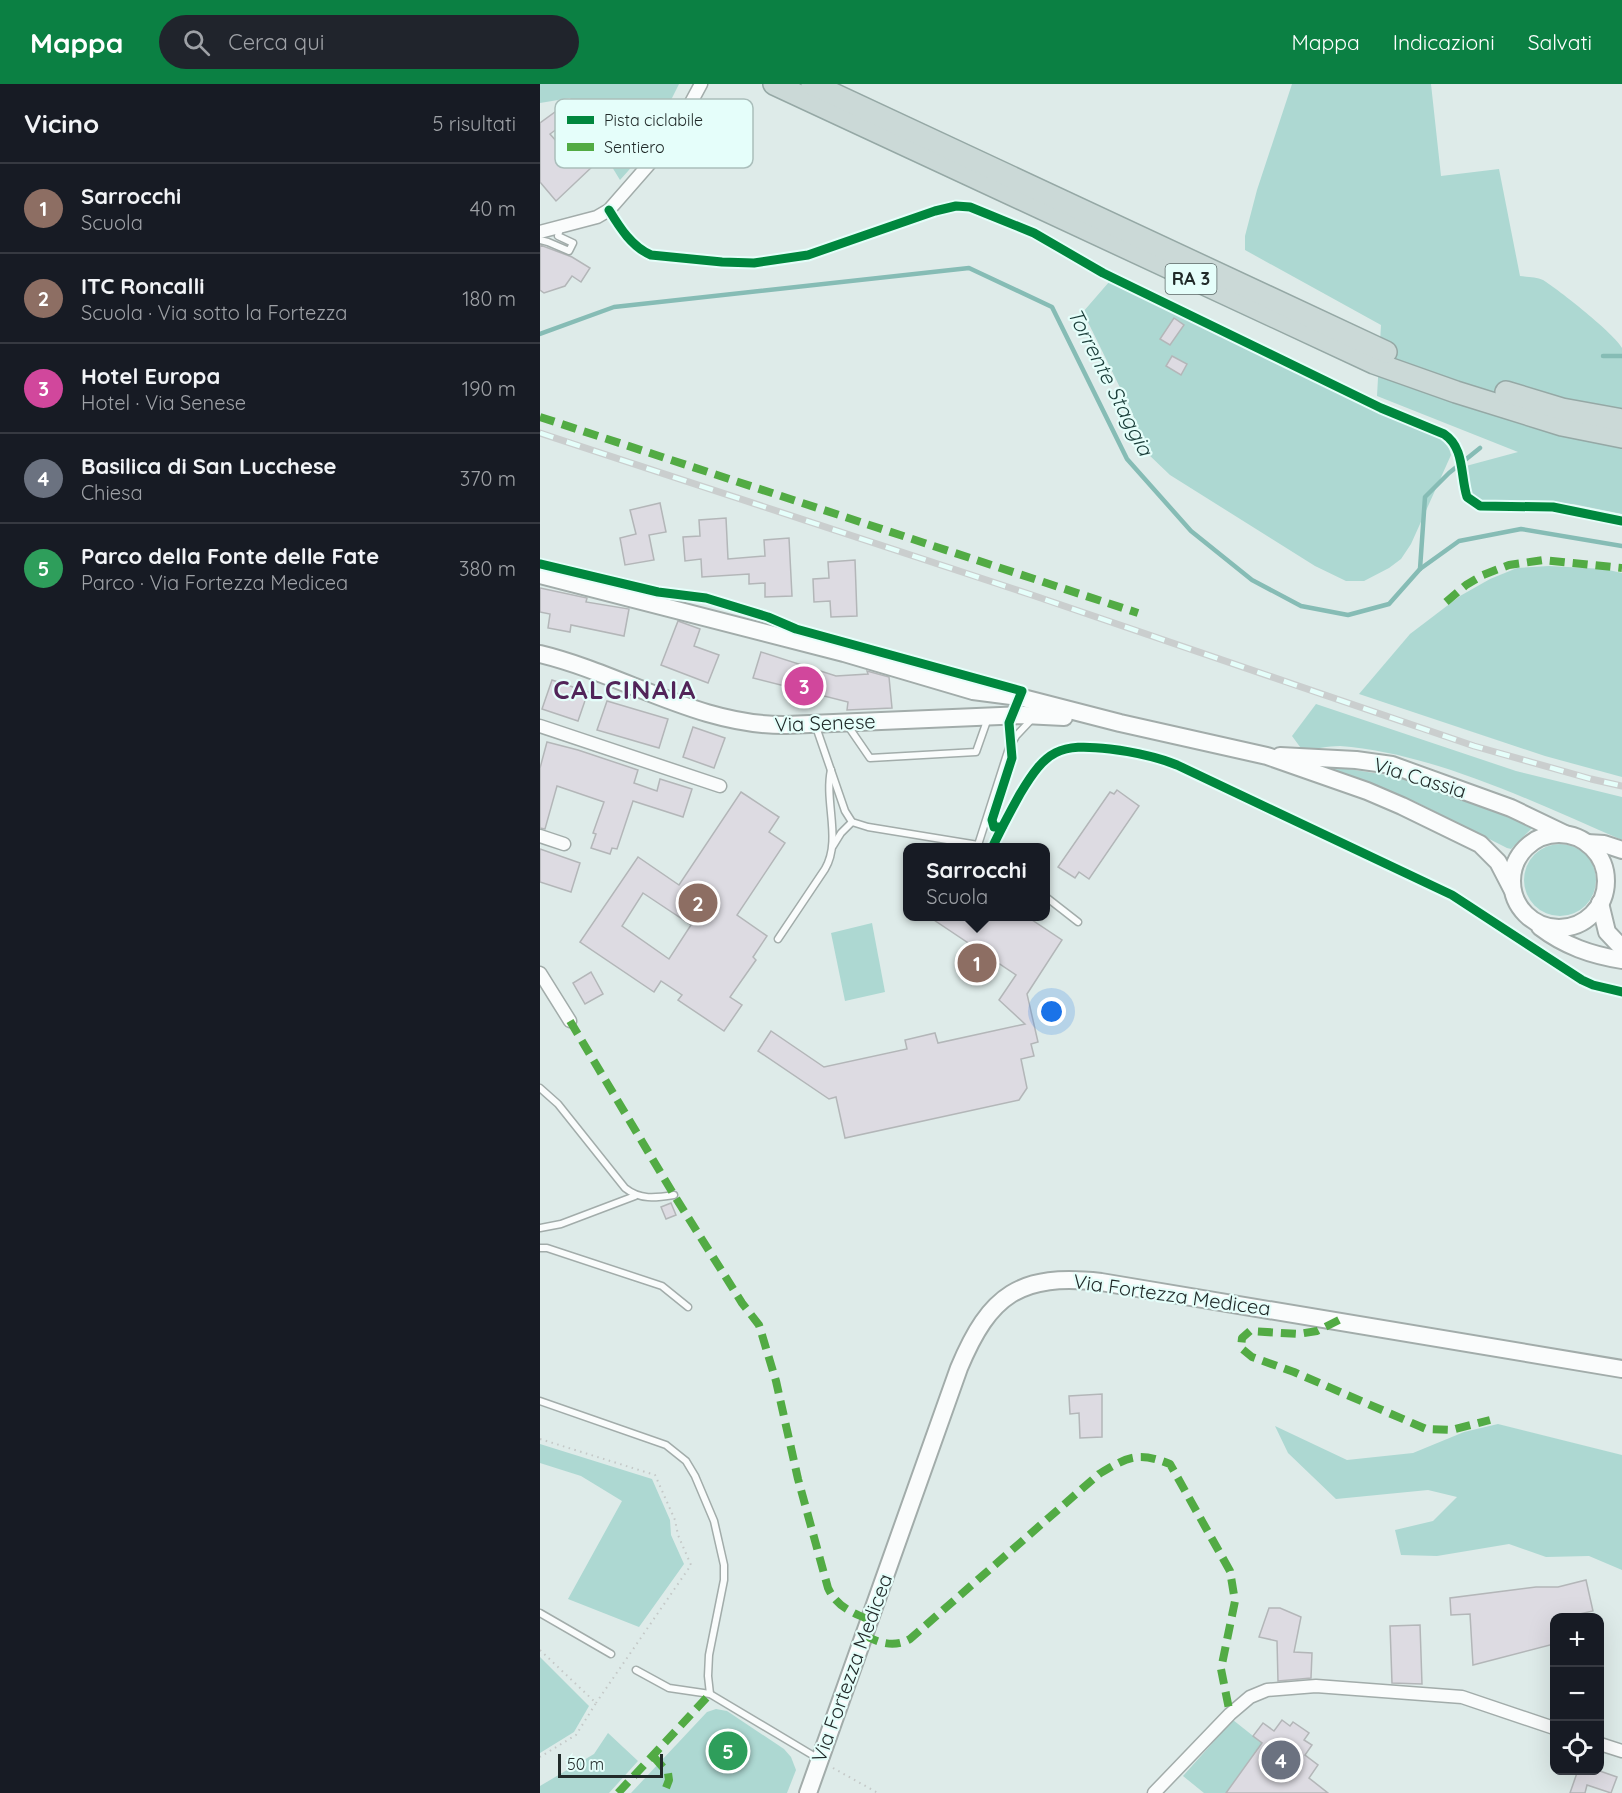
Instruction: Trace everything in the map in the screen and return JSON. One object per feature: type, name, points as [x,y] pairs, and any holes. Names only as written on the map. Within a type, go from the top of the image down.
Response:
[{"type":"highway","name":"RA 3","points":[[774,84],[1374,363],[1456,392],[1562,424],[1622,437]]},
{"type":"highway","name":"RA 3","points":[[812,84],[1378,349],[1462,379],[1551,406],[1622,420]]},
{"type":"main road","points":[[540,575],[844,653],[973,691],[1019,697],[1120,723]]},
{"type":"main road","name":"Via Senese","points":[[540,654],[587,668],[699,710],[732,720],[765,725],[1037,715],[1120,723]]},
{"type":"main road","points":[[967,717],[992,708],[994,701],[990,693]]},
{"type":"main road","name":"Via Cassia","points":[[1120,723],[1267,756],[1377,795],[1480,844],[1498,861],[1523,912],[1565,944],[1591,954],[1622,960]]},
{"type":"main road","name":"Via Cassia","points":[[1267,756],[1323,757],[1392,765],[1511,808],[1587,843],[1604,844],[1622,850]]},
{"type":"main road","points":[[1512,889],[1512,874],[1516,860],[1524,848],[1536,839],[1550,834],[1565,834]]},
{"type":"main road","points":[[1533,920],[1547,927],[1562,928],[1577,924],[1590,916],[1600,903],[1606,882],[1604,867],[1597,854],[1587,843]]},
{"type":"main road","points":[[1606,882],[1622,874]]},
{"type":"main road","points":[[1600,903],[1607,932],[1622,948]]},
{"type":"main road","name":"Via Fortezza Medicea","points":[[808,1793],[963,1358],[985,1318],[1011,1292],[1053,1280],[1101,1282],[1622,1369]]},
{"type":"street","points":[[694,99],[701,84]]},
{"type":"street","points":[[540,232],[597,217],[609,210],[646,168]]},
{"type":"street","points":[[540,726],[720,786]]},
{"type":"street","points":[[540,836],[564,844]]},
{"type":"street","points":[[540,973],[570,1021]]},
{"type":"street","points":[[1154,1793],[1230,1714],[1250,1697],[1267,1690],[1316,1686],[1462,1697],[1550,1727]]},
{"type":"street","points":[[1604,1746],[1622,1751]]},
{"type":"lane","points":[[540,240],[568,251],[573,243],[558,236],[560,228]]},
{"type":"lane","points":[[981,843],[1009,748],[1016,736],[1037,715]]},
{"type":"lane","points":[[846,723],[870,758],[976,752],[988,717]]},
{"type":"lane","points":[[814,724],[844,811],[852,822],[868,827],[962,843]]},
{"type":"lane","points":[[778,939],[825,869],[831,856],[828,790],[831,769]]},
{"type":"lane","points":[[832,846],[841,832],[852,822]]},
{"type":"lane","points":[[1050,900],[1078,922]]},
{"type":"lane","points":[[540,1088],[558,1104],[625,1188],[635,1196]]},
{"type":"lane","points":[[540,1228],[561,1224],[635,1196],[674,1195]]},
{"type":"lane","points":[[540,1248],[588,1260],[662,1286],[688,1307]]},
{"type":"lane","points":[[540,1401],[666,1445],[686,1461],[696,1476],[714,1521],[724,1565],[723,1589],[709,1655],[710,1694]]},
{"type":"lane","points":[[540,1613],[611,1654]]},
{"type":"lane","points":[[636,1671],[669,1688],[710,1694],[819,1760]]},
{"type":"path","points":[[540,1439],[656,1475],[691,1565],[576,1735],[540,1757]]},
{"type":"path","points":[[540,1650],[596,1703]]},
{"type":"path","points":[[819,1760],[878,1793]]},
{"type":"shaded area","points":[[540,84],[679,84],[672,99],[570,98],[540,103]]},
{"type":"shaded area","points":[[1292,84],[1431,84],[1441,176],[1499,169],[1520,276],[1541,279],[1551,285],[1598,323],[1622,348],[1622,514],[1573,504],[1474,500],[1468,488],[1466,466],[1518,452],[1377,396],[1381,325],[1245,250],[1245,236],[1257,190]]},
{"type":"shaded area","points":[[613,168],[631,168],[620,180]]},
{"type":"shaded area","points":[[1109,282],[1446,438],[1451,455],[1411,544],[1401,559],[1364,581],[1346,581],[1315,566],[1170,475],[1147,453],[1132,412],[1083,312]]},
{"type":"shaded area","points":[[1549,566],[1604,569],[1622,573],[1622,777],[1545,756],[1359,694],[1410,634],[1460,596],[1490,579],[1517,568]]},
{"type":"shaded area","points":[[1316,704],[1516,771],[1622,797],[1622,840],[1520,796],[1412,758],[1340,746],[1303,751],[1292,736]]},
{"type":"shaded area","points":[[1329,766],[1412,779],[1533,827],[1511,849],[1507,848],[1416,802],[1346,774],[1330,772]]},
{"type":"shaded area","points":[[1567,844],[1586,854],[1594,866],[1596,880],[1594,894],[1586,906],[1574,914],[1553,916],[1534,906],[1526,894],[1524,873],[1534,854],[1546,846]]},
{"type":"shaded area","points":[[872,923],[885,992],[845,1001],[831,933]]},
{"type":"shaded area","points":[[1498,1424],[1622,1455],[1622,1570],[1589,1556],[1546,1557],[1509,1544],[1437,1556],[1401,1555],[1395,1530],[1433,1521],[1457,1497],[1428,1490],[1336,1499],[1288,1453],[1275,1426],[1347,1460],[1413,1453],[1464,1432]]},
{"type":"shaded area","points":[[540,1444],[652,1479],[670,1520],[671,1535],[684,1564],[639,1627],[568,1599],[622,1501],[581,1476],[540,1463]]},
{"type":"shaded area","points":[[540,1657],[589,1706],[574,1732],[540,1753]]},
{"type":"shaded area","points":[[716,1709],[727,1711],[784,1749],[791,1757],[796,1770],[787,1793],[631,1793],[707,1712]]},
{"type":"shaded area","points":[[1233,1720],[1262,1743],[1226,1793],[1204,1793],[1183,1776]]},
{"type":"shaded area","points":[[608,1733],[638,1761],[609,1793],[540,1793],[540,1786],[594,1754]]},
{"type":"building","points":[[555,112],[555,130],[550,134],[555,140],[555,168],[591,168],[556,201],[540,182],[540,123]]},
{"type":"building","points":[[540,245],[572,257],[590,268],[581,282],[572,276],[565,286],[544,293],[540,290]]},
{"type":"building","points":[[1174,318],[1184,325],[1170,345],[1160,339]]},
{"type":"building","points":[[1172,356],[1187,364],[1181,375],[1166,366]]},
{"type":"building","points":[[660,503],[666,532],[649,535],[654,560],[625,565],[620,538],[636,534],[630,510]]},
{"type":"building","points":[[726,518],[728,559],[765,556],[764,540],[789,538],[792,596],[765,597],[765,583],[749,584],[749,574],[702,577],[701,559],[685,561],[683,537],[700,536],[699,520]]},
{"type":"building","points":[[855,560],[857,616],[831,617],[830,601],[814,602],[813,579],[829,578],[828,562]]},
{"type":"building","points":[[540,588],[587,598],[586,602],[629,609],[624,636],[571,625],[570,632],[548,628],[550,614],[540,612]]},
{"type":"building","points":[[678,621],[700,629],[694,646],[719,655],[708,683],[661,665]]},
{"type":"building","points":[[761,652],[836,676],[868,674],[867,671],[889,677],[892,708],[847,710],[848,702],[753,678]]},
{"type":"building","points":[[552,680],[588,692],[578,721],[542,709]]},
{"type":"building","points":[[607,701],[668,719],[659,748],[597,730]]},
{"type":"building","points":[[693,727],[725,738],[714,768],[683,757]]},
{"type":"building","points":[[547,742],[638,770],[634,783],[657,791],[660,779],[692,789],[683,817],[633,801],[617,849],[612,848],[610,854],[591,848],[596,834],[593,833],[604,802],[557,786],[545,829],[540,828],[540,768]]},
{"type":"building","points":[[1117,790],[1139,806],[1089,879],[1079,872],[1075,878],[1058,867],[1110,792],[1114,794]]},
{"type":"building","points":[[741,792],[779,817],[769,832],[785,843],[737,915],[767,936],[753,957],[756,960],[730,997],[742,1005],[724,1031],[678,1000],[682,995],[661,981],[654,992],[580,942],[638,857],[679,885]],"holes":[[[643,893],[691,925],[669,959],[622,926]]]},
{"type":"building","points":[[540,849],[580,863],[571,892],[540,882]]},
{"type":"building","points":[[935,921],[1034,921],[1062,940],[1027,994],[1038,1042],[1031,1044],[1034,1056],[1021,1059],[1027,1088],[1019,1100],[845,1138],[836,1097],[829,1099],[758,1051],[771,1031],[824,1067],[907,1049],[905,1040],[935,1033],[938,1043],[1025,1024],[999,1000],[1016,975]]},
{"type":"building","points":[[591,972],[603,994],[585,1004],[573,983]]},
{"type":"building","points":[[671,1203],[676,1215],[666,1219],[661,1207]]},
{"type":"building","points":[[1102,1394],[1102,1437],[1080,1438],[1079,1413],[1070,1414],[1069,1396]]},
{"type":"building","points":[[1586,1580],[1593,1611],[1550,1613],[1550,1645],[1473,1665],[1470,1614],[1451,1615],[1450,1598],[1536,1587],[1558,1587]]},
{"type":"building","points":[[1269,1608],[1280,1608],[1301,1617],[1294,1652],[1312,1653],[1311,1678],[1278,1681],[1277,1641],[1259,1637]]},
{"type":"building","points":[[1420,1625],[1422,1684],[1392,1683],[1390,1626]]},
{"type":"building","points":[[1282,1720],[1290,1726],[1293,1722],[1309,1733],[1304,1740],[1312,1745],[1305,1755],[1318,1765],[1309,1778],[1328,1793],[1226,1793],[1262,1743],[1253,1736],[1263,1723],[1274,1731]]},
{"type":"building","points":[[1604,1772],[1617,1777],[1611,1793],[1587,1785],[1585,1793],[1570,1793],[1576,1775],[1604,1775]]},
{"type":"waterway","name":"Torrente Staggia","points":[[540,334],[614,307],[969,268],[1052,307],[1127,459],[1191,531],[1252,580],[1301,606],[1348,615],[1389,604],[1420,569],[1459,541],[1521,529],[1622,546]]},
{"type":"waterway","points":[[1603,356],[1622,356]]},
{"type":"waterway","points":[[1420,569],[1425,497],[1449,473],[1480,448]]},
{"type":"railway","points":[[540,433],[1032,595],[1474,746],[1622,786]]},
{"type":"marked path","points":[[540,417],[1138,613]]},
{"type":"marked path","points":[[1446,602],[1466,585],[1483,575],[1509,565],[1543,560],[1622,568]]},
{"type":"marked path","points":[[570,1021],[674,1195],[742,1303],[759,1325],[776,1381],[798,1479],[828,1588],[840,1604],[870,1620]]},
{"type":"marked path","points":[[1339,1320],[1317,1331],[1298,1334],[1250,1331],[1242,1338],[1241,1348],[1252,1357],[1294,1372],[1426,1429],[1451,1430],[1490,1420]]},
{"type":"marked path","points":[[864,1635],[892,1644],[910,1639],[1099,1474],[1118,1463],[1133,1458],[1159,1460],[1170,1464],[1230,1571],[1235,1601],[1221,1669],[1230,1714]]},
{"type":"marked path","points":[[618,1793],[710,1694]]},
{"type":"marked path","points":[[653,1756],[668,1773],[669,1780],[664,1793]]},
{"type":"cycle path","points":[[609,210],[632,242],[651,255],[754,263],[808,255],[935,211],[956,206],[970,207],[1034,233],[1103,273],[1381,408],[1444,434],[1451,440],[1459,454],[1467,497],[1480,506],[1553,507],[1622,521]]},
{"type":"cycle path","points":[[540,564],[658,592],[706,598],[768,617],[796,629],[1022,691],[1009,723],[1012,758],[992,820],[994,827],[1002,827]]},
{"type":"cycle path","points":[[995,843],[1029,779],[1046,759],[1056,753],[1078,747],[1093,747],[1161,759],[1452,895],[1582,980],[1622,992]]},
{"type":"place","name":"Hotel Europa","points":[[804,686]]},
{"type":"place","name":"ITC Roncalli","points":[[698,903]]},
{"type":"place","name":"Sarrocchi","points":[[977,963]]},
{"type":"place","name":"Parco della Fonte delle Fate","points":[[728,1751]]},
{"type":"place","name":"Basilica di San Lucchese","points":[[1281,1760]]},
{"type":"district","name":"CALCINAIA","points":[[625,690]]}]
